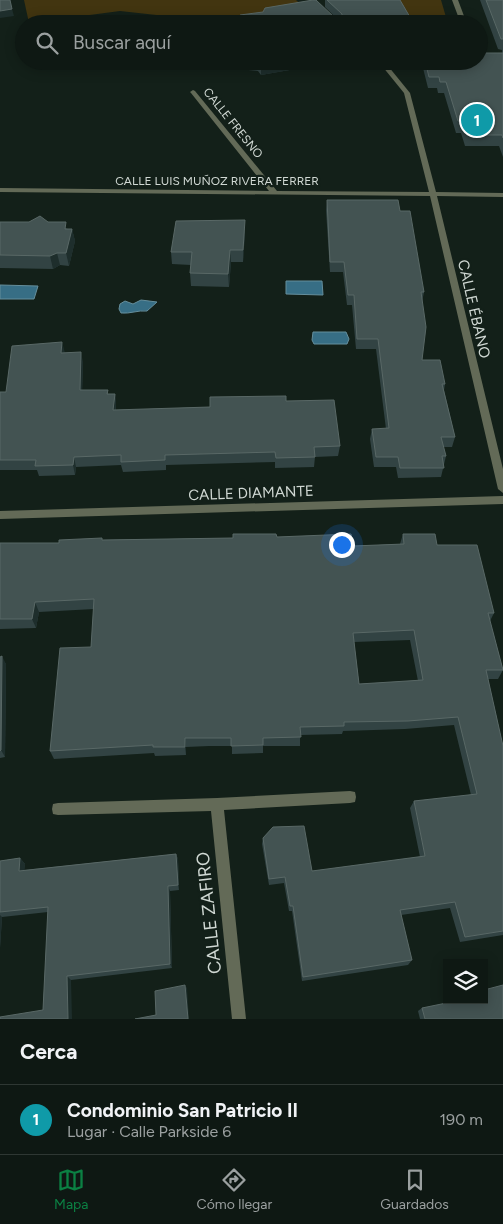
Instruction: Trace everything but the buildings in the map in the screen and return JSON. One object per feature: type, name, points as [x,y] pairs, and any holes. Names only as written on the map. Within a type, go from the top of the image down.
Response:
[{"type":"street","points":[[455,0],[461,15]]},
{"type":"street","name":"CALLE ÉBANO","points":[[390,70],[407,93],[503,489]]},
{"type":"street","name":"CALLE FRESNO","points":[[193,92],[275,193]]},
{"type":"street","name":"CALLE LUIS MUÑOZ RIVERA FERRER","points":[[0,190],[503,195]]},
{"type":"street","name":"CALLE DIAMANTE","points":[[0,515],[503,500]]},
{"type":"street","points":[[58,809],[217,804],[350,797]]},
{"type":"street","name":"CALLE ZAFIRO","points":[[217,804],[239,1019]]},
{"type":"shaded area","points":[[24,0],[296,0],[306,9],[273,15],[156,15],[120,11],[90,15],[27,15]]},
{"type":"shaded area","points":[[400,0],[441,0],[445,15],[406,15]]},
{"type":"water","points":[[286,281],[322,281],[323,295],[286,294]]},
{"type":"water","points":[[0,285],[38,286],[34,299],[0,299]]},
{"type":"water","points":[[141,300],[157,302],[147,311],[121,313],[119,309],[120,304],[125,301],[133,304]]},
{"type":"water","points":[[313,332],[346,332],[349,339],[347,344],[314,344],[312,340]]},
{"type":"place","name":"Condominio San Patricio II","points":[[477,120]]}]
